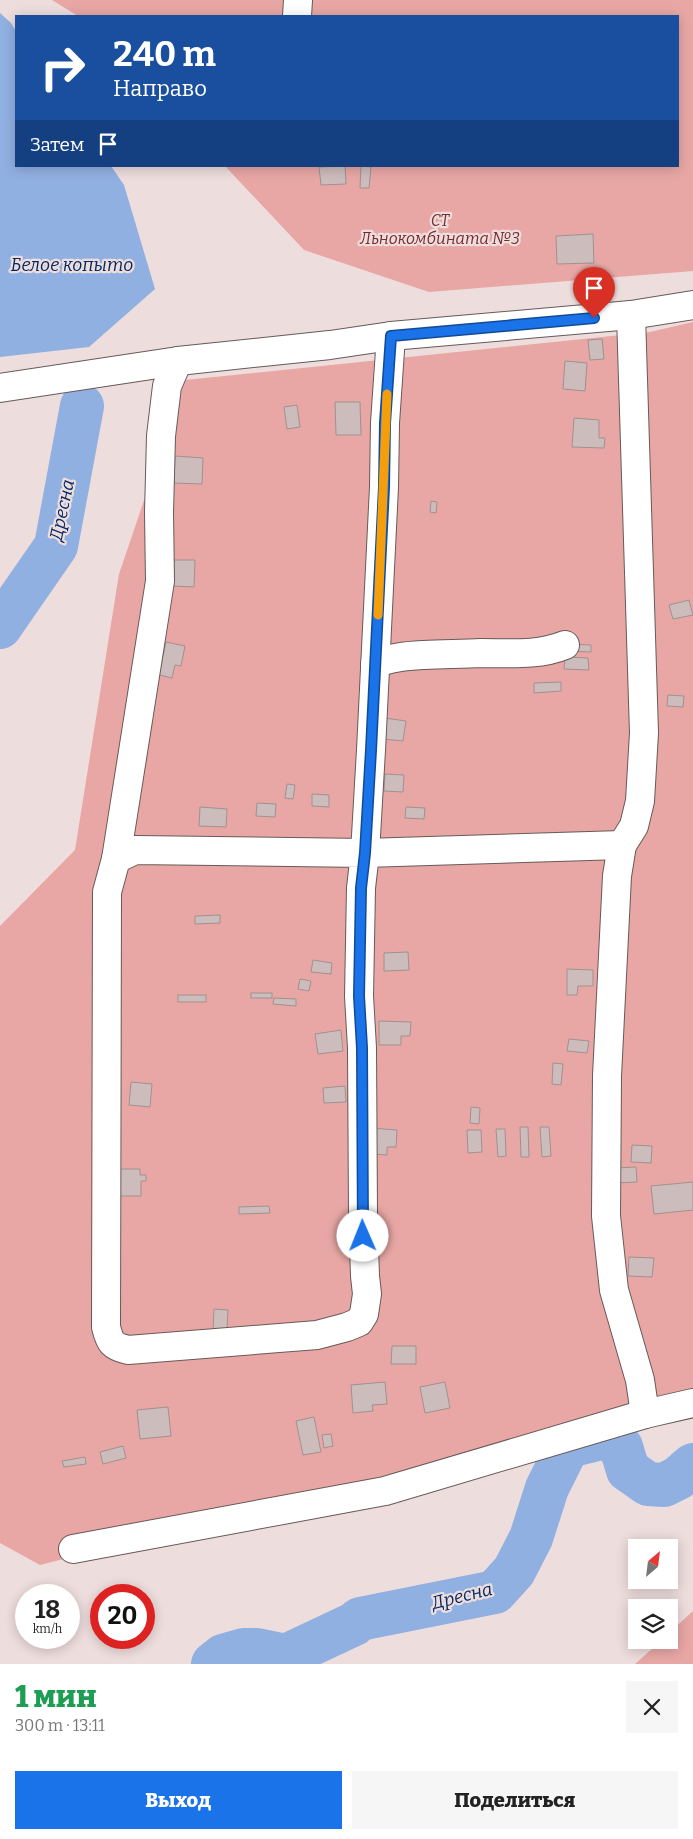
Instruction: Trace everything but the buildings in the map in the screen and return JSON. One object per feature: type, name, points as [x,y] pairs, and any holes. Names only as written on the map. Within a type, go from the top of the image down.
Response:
[{"type":"street","points":[[298,0],[298,15]]},
{"type":"street","points":[[0,388],[178,360],[330,345],[391,336],[631,315],[693,305]]},
{"type":"street","points":[[631,315],[644,733],[640,801],[634,826],[622,845],[617,885],[607,1076],[606,1216],[614,1290],[640,1380],[645,1414]]},
{"type":"street","points":[[178,360],[167,386],[161,436],[160,580],[116,859],[108,892],[106,1327],[109,1338],[115,1346],[128,1350],[317,1335],[353,1325],[359,1322],[364,1314],[367,1294],[363,1216],[362,1048],[359,996],[361,888],[365,853],[384,487],[385,423],[391,336]]},
{"type":"street","points":[[375,664],[384,660],[410,656],[530,653],[564,645]]},
{"type":"street","points":[[116,859],[135,850],[365,853],[622,845]]},
{"type":"street","points":[[73,1549],[385,1491],[645,1414],[693,1404]]},
{"type":"green space","name":"СТ Льнокомбината №3","points":[[52,0],[693,0],[693,271],[429,292],[304,250],[226,167],[679,167],[679,15],[76,15]]},
{"type":"green space","points":[[693,322],[693,1396],[40,1565],[0,1543],[0,926],[75,850],[119,574],[185,380],[650,332]]},
{"type":"green space","points":[[693,1611],[693,1664],[635,1664],[652,1649],[678,1649],[678,1625]]},
{"type":"water","name":"Белое копыто","points":[[0,13],[15,29],[15,167],[112,167],[124,185],[155,289],[89,347],[0,357]]},
{"type":"waterway","name":"Дресна","points":[[0,627],[56,546],[82,406]]},
{"type":"waterway","name":"Дресна","points":[[213,1664],[223,1656],[244,1650],[257,1650],[286,1656],[354,1624],[360,1619],[495,1592],[514,1571],[531,1538],[547,1488],[568,1446],[605,1437],[621,1447],[628,1470],[648,1484],[664,1485],[678,1478],[693,1465]]},
{"type":"slow traffic","points":[[378,615],[387,394]]},
{"type":"route","points":[[363,1236],[362,1048],[359,996],[361,888],[371,750],[384,487],[385,423],[391,336],[594,318]]}]
